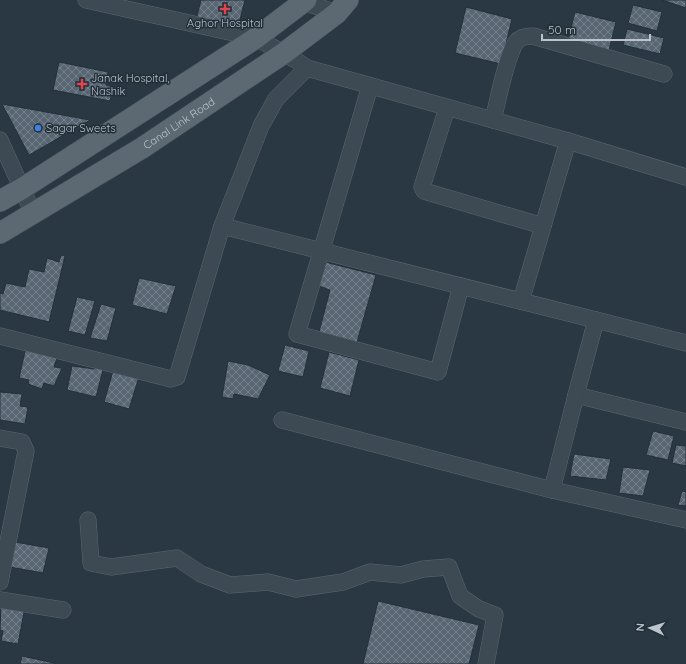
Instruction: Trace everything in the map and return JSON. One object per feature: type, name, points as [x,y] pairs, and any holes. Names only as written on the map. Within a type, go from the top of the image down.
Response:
[{"type":"main road","points":[[0,201],[23,188],[256,38],[303,1]]},
{"type":"main road","name":"Canal Link Road","points":[[0,233],[142,148],[284,53],[342,6]]},
{"type":"street","points":[[86,0],[256,38],[284,53],[307,68],[568,141],[686,177]]},
{"type":"street","points":[[303,1],[342,6]]},
{"type":"street","points":[[493,120],[511,55],[517,41],[524,36],[533,36],[664,74]]},
{"type":"street","points":[[0,336],[171,379],[177,377],[222,226],[265,120],[276,99],[307,68]]},
{"type":"street","points":[[370,86],[297,334],[438,372],[461,286]]},
{"type":"street","points":[[447,108],[422,187],[424,191],[543,226]]},
{"type":"street","points":[[0,140],[33,213]]},
{"type":"street","points":[[521,301],[568,141]]},
{"type":"street","points":[[222,226],[686,343]]},
{"type":"street","points":[[552,490],[596,320]]},
{"type":"street","points":[[576,395],[686,422]]},
{"type":"street","points":[[282,420],[552,490],[686,520]]},
{"type":"street","points":[[0,438],[22,442],[26,451],[0,582]]},
{"type":"street","points":[[88,520],[91,563],[111,567],[177,558],[202,574],[230,585],[268,582],[296,589],[343,582],[370,572],[400,575],[423,568],[449,567],[460,596],[479,609],[496,615],[486,664]]},
{"type":"street","points":[[0,600],[63,610]]},
{"type":"building","points":[[201,0],[245,0],[237,31],[196,20]]},
{"type":"building","points":[[662,0],[686,0],[686,8]]},
{"type":"building","points":[[633,5],[662,12],[657,31],[628,23]]},
{"type":"building","points":[[466,7],[512,19],[501,64],[455,53]]},
{"type":"building","points":[[575,12],[616,22],[609,50],[568,40]]},
{"type":"building","points":[[627,29],[664,38],[660,54],[623,45]]},
{"type":"building","points":[[59,62],[108,72],[106,85],[113,87],[110,101],[53,90]]},
{"type":"building","points":[[2,104],[90,120],[29,155]]},
{"type":"building","points":[[61,255],[65,256],[49,322],[0,310],[0,293],[3,294],[6,283],[25,287],[29,269],[44,272],[47,258],[59,262]]},
{"type":"building","points":[[325,262],[376,275],[357,342],[319,332],[330,290],[319,286]]},
{"type":"building","points":[[139,278],[176,286],[167,314],[132,305]]},
{"type":"building","points":[[77,297],[95,301],[85,335],[68,331]]},
{"type":"building","points":[[101,304],[116,308],[107,341],[90,338]]},
{"type":"building","points":[[285,345],[309,351],[303,377],[278,371]]},
{"type":"building","points":[[26,347],[58,354],[54,367],[62,368],[54,386],[44,383],[42,389],[28,384],[29,380],[19,378]]},
{"type":"building","points":[[329,352],[359,360],[350,396],[320,388]]},
{"type":"building","points":[[228,361],[248,365],[270,375],[258,399],[234,394],[233,399],[222,397]]},
{"type":"building","points":[[95,364],[104,366],[96,397],[67,390],[72,366],[95,369]]},
{"type":"building","points":[[113,371],[139,377],[129,409],[104,402]]},
{"type":"building","points":[[0,392],[22,394],[20,406],[28,407],[25,424],[0,420]]},
{"type":"building","points":[[653,431],[674,436],[668,460],[646,455]]},
{"type":"building","points":[[676,445],[686,446],[686,466],[672,463]]},
{"type":"building","points":[[574,454],[611,459],[606,480],[570,476]]},
{"type":"building","points":[[623,467],[650,470],[643,496],[619,493]]},
{"type":"building","points":[[682,491],[686,492],[686,506],[678,505]]},
{"type":"building","points":[[15,542],[49,548],[43,573],[10,567]]},
{"type":"building","points":[[378,601],[479,625],[469,664],[363,664]]},
{"type":"building","points":[[1,606],[25,607],[18,644],[1,641],[3,631],[0,630]]},
{"type":"building","points":[[22,656],[54,663],[54,664],[20,664]]},
{"type":"place","name":"Aghor Hospital","points":[[225,9]]},
{"type":"place","name":"Janak Hospital, Nashik","points":[[82,84]]},
{"type":"place","name":"Sagar Sweets","points":[[38,128]]}]
